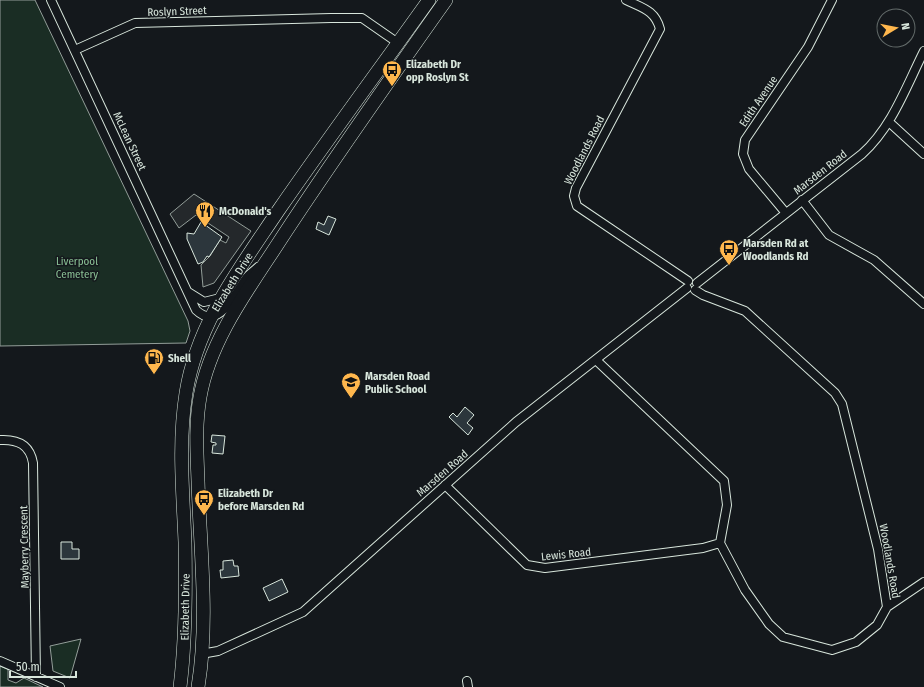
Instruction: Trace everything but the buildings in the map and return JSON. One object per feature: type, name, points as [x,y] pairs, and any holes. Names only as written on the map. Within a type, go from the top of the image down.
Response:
[{"type":"main road","name":"Elizabeth Drive","points":[[180,687],[184,654],[186,604],[182,468],[183,416],[190,371],[211,316],[220,298],[301,178],[429,0]]},
{"type":"main road","name":"Elizabeth Drive","points":[[198,687],[202,654],[202,582],[197,441],[200,397],[215,351],[226,327],[315,187],[446,0]]},
{"type":"main road","points":[[184,654],[202,654]]},
{"type":"street","name":"McLean Street","points":[[51,0],[196,310],[201,314],[211,316]]},
{"type":"street","name":"Woodlands Road","points":[[626,0],[651,12],[657,18],[660,29],[576,188],[574,196],[577,206],[687,285],[691,291],[696,286],[703,295],[745,311],[839,397],[845,412],[878,549],[887,607],[877,625],[856,642],[832,650],[783,637],[769,624],[745,590],[720,543]]},
{"type":"street","name":"Edith Avenue","points":[[785,212],[749,169],[743,154],[745,140],[808,48],[832,0]]},
{"type":"street","name":"Roslyn Street","points":[[75,50],[135,24],[331,18],[362,18],[398,43]]},
{"type":"street","name":"Marsden Road","points":[[696,286],[785,212],[871,146],[889,122],[924,51]]},
{"type":"street","points":[[889,122],[924,154]]},
{"type":"street","points":[[802,200],[829,235],[874,260],[924,304]]},
{"type":"street","points":[[211,316],[225,311],[248,276],[268,259]]},
{"type":"street","name":"Marsden Road","points":[[202,654],[218,651],[302,612],[516,422],[596,360],[687,285]]},
{"type":"street","points":[[188,291],[194,297],[204,302],[220,298]]},
{"type":"street","points":[[596,360],[724,481],[727,505],[720,543]]},
{"type":"street","name":"Mayberry Crescent","points":[[0,440],[14,440],[22,443],[32,455],[36,677]]},
{"type":"street","name":"Lewis Road","points":[[445,485],[512,552],[527,565],[533,567],[544,568],[703,548],[720,543]]},
{"type":"street","points":[[887,607],[924,582]]},
{"type":"street","points":[[0,661],[60,687]]},
{"type":"green space","name":"Liverpool Cemetery","points":[[0,0],[35,0],[188,321],[190,331],[186,343],[0,346]]},
{"type":"green space","points":[[81,639],[70,678],[53,671],[50,646]]},
{"type":"green space","points":[[0,666],[8,669],[8,680],[16,683],[24,678],[43,687],[0,687]]},
{"type":"shaded area","points":[[194,194],[251,231],[214,283],[203,287],[201,265],[210,256],[220,240],[226,243],[229,237],[196,215],[179,228],[170,214]]},
{"type":"place","name":"Elizabeth Dr opp Roslyn St","points":[[392,87]]},
{"type":"place","name":"McDonald's","points":[[205,228]]},
{"type":"place","name":"Marsden Rd at Woodlands Rd","points":[[729,266]]},
{"type":"place","name":"Shell","points":[[154,375]]},
{"type":"place","name":"Marsden Road Public School","points":[[351,399]]},
{"type":"place","name":"Elizabeth Dr before Marsden Rd","points":[[204,516]]}]
